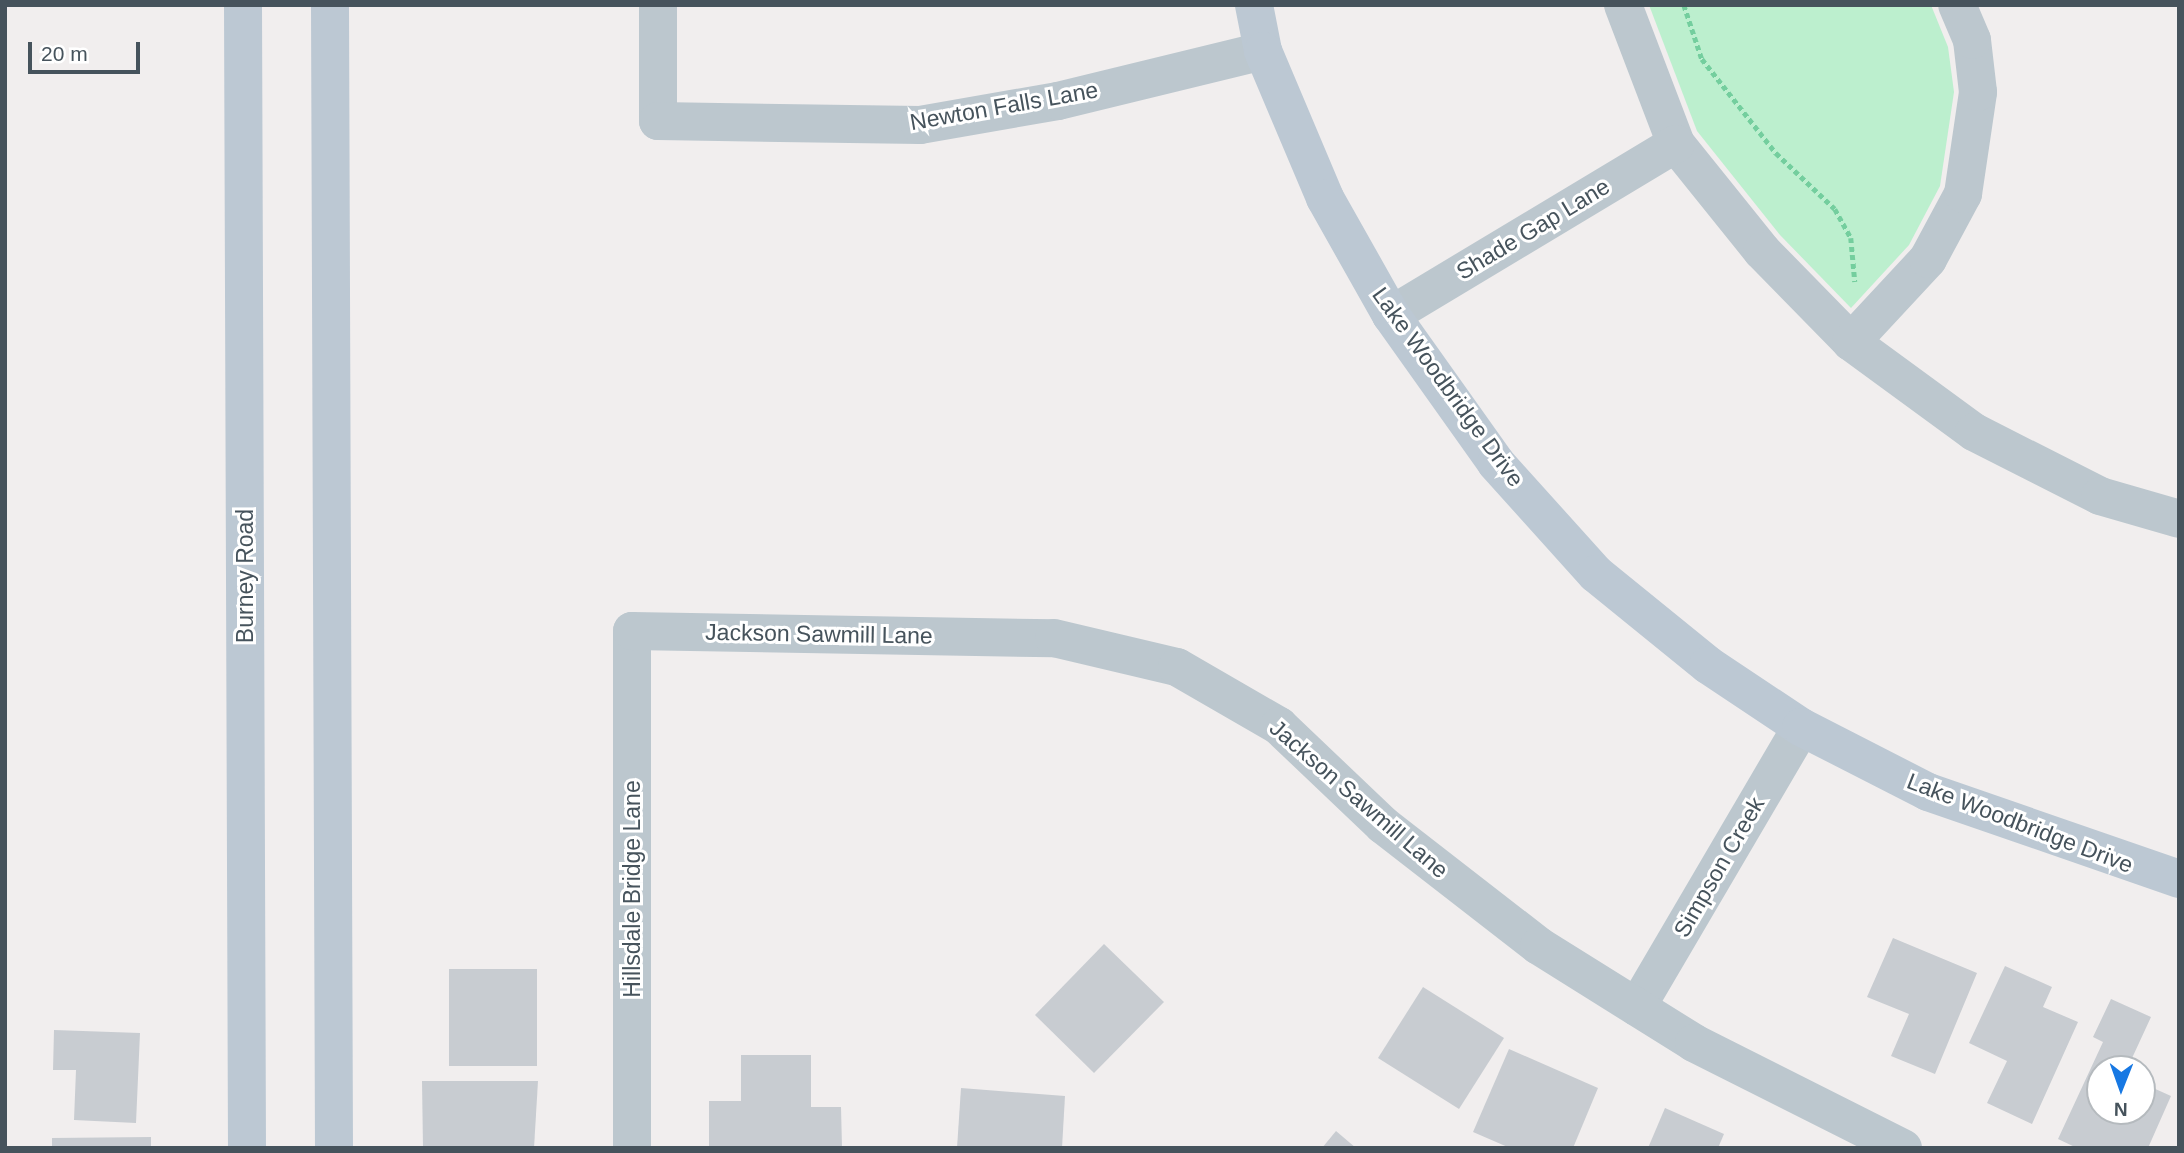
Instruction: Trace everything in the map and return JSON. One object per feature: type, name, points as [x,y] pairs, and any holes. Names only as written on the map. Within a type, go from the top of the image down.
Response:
[{"type":"street","name":"Burney Road","points":[[243,5],[247,1148]]},
{"type":"street","points":[[330,5],[334,1148]]},
{"type":"street","name":"Newton Falls Lane","points":[[658,5],[658,121],[920,125],[1058,100],[1263,51]]},
{"type":"street","name":"Lake Woodbridge Drive","points":[[1254,5],[1263,51],[1325,198],[1391,315],[1496,463],[1596,574],[1708,665],[1801,727],[1928,792],[2176,883]]},
{"type":"street","points":[[1623,5],[1676,144],[1762,251],[1851,342],[1974,432],[2100,496],[2179,519]]},
{"type":"street","points":[[1851,342],[1928,259],[1963,194],[1978,92],[1972,40],[1957,5]]},
{"type":"street","name":"Shade Gap Lane","points":[[1391,315],[1676,144]]},
{"type":"street","name":"Jackson Sawmill Lane","points":[[632,631],[1054,638],[1177,667],[1279,726],[1383,825],[1539,946],[1694,1043],[1885,1144]]},
{"type":"street","name":"Hillsdale Bridge Lane","points":[[632,631],[632,1148]]},
{"type":"street","name":"Simpson Creek","points":[[1637,1007],[1801,727]]},
{"type":"path","points":[[1684,5],[1703,59],[1776,153],[1835,209],[1851,238],[1851,342]]},
{"type":"green space","points":[[1649,5],[1931,5],[1948,47],[1954,92],[1940,186],[1909,245],[1851,308],[1780,235],[1697,131]]},
{"type":"building","points":[[1893,938],[1977,973],[1935,1074],[1891,1056],[1909,1014],[1867,997]]},
{"type":"building","points":[[1104,944],[1164,1002],[1094,1073],[1035,1015]]},
{"type":"building","points":[[2005,966],[2052,987],[2043,1007],[2078,1022],[2032,1124],[1987,1103],[2007,1061],[1969,1043]]},
{"type":"building","points":[[449,969],[537,969],[537,1066],[449,1066]]},
{"type":"building","points":[[1423,987],[1504,1038],[1459,1109],[1378,1058]]},
{"type":"building","points":[[2111,999],[2151,1017],[2133,1055],[2097,1055],[2103,1042],[2093,1037]]},
{"type":"building","points":[[54,1030],[140,1033],[136,1123],[74,1120],[76,1070],[53,1070]]},
{"type":"building","points":[[1509,1049],[1598,1088],[1573,1148],[1510,1148],[1473,1132]]},
{"type":"building","points":[[741,1055],[811,1055],[811,1107],[841,1107],[842,1147],[709,1147],[709,1101],[741,1101]]},
{"type":"building","points":[[2086,1079],[2086,1125],[2156,1125],[2156,1089],[2171,1096],[2148,1148],[2077,1148],[2058,1139]]},
{"type":"building","points":[[422,1081],[538,1081],[534,1148],[423,1148]]},
{"type":"building","points":[[961,1088],[1065,1096],[1062,1148],[957,1148]]},
{"type":"building","points":[[1665,1108],[1724,1134],[1718,1148],[1648,1148]]},
{"type":"building","points":[[1336,1131],[1356,1148],[1322,1148]]},
{"type":"building","points":[[151,1137],[151,1148],[52,1148],[52,1138]]}]
